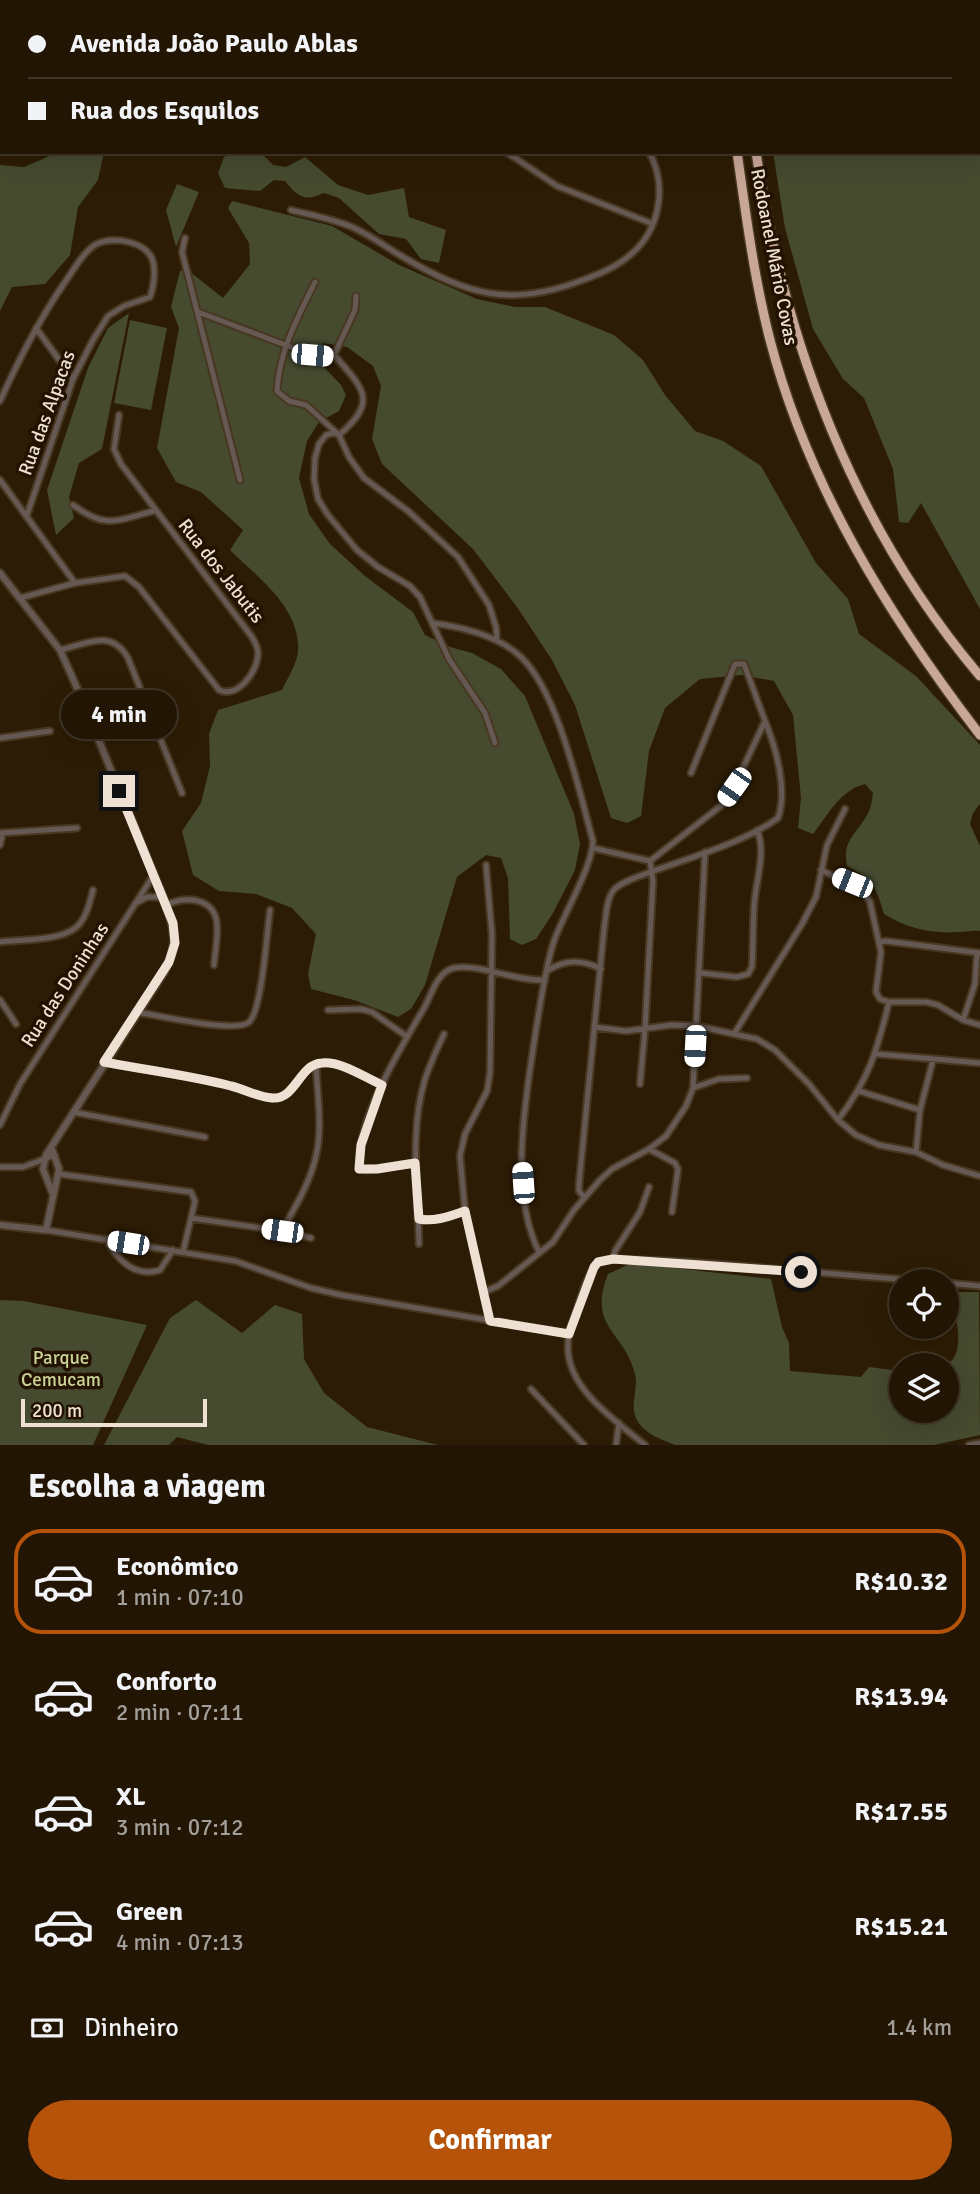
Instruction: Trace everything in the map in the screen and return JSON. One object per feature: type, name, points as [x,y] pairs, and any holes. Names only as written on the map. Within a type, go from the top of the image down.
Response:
[{"type":"highway","name":"Rodoanel Mário Covas","points":[[737,154],[754,266],[771,342],[798,424],[846,534],[882,596],[980,734]]},
{"type":"highway","name":"Rodoanel Mário Covas","points":[[756,154],[768,221],[796,335],[826,417],[887,543],[940,623],[980,676]]},
{"type":"street","points":[[509,154],[557,187],[653,224]]},
{"type":"street","points":[[291,210],[351,226],[450,281],[484,293],[531,295],[552,292],[622,262],[636,251],[646,238],[658,206],[660,186],[657,167],[650,154]]},
{"type":"street","points":[[185,238],[183,252],[240,480]]},
{"type":"street","name":"Rua das Alpacas","points":[[27,515],[73,379],[108,316],[124,306],[150,297],[152,258],[146,250],[131,244],[107,240],[97,244],[78,263],[36,328]]},
{"type":"street","points":[[315,282],[285,345],[277,391],[289,401],[306,405],[339,435],[349,457],[364,478],[417,518],[458,557],[489,605],[497,641]]},
{"type":"street","points":[[334,355],[355,310],[356,296]]},
{"type":"street","points":[[198,312],[312,355],[334,355],[356,380],[363,393],[363,406],[359,417],[339,435]]},
{"type":"street","points":[[0,401],[36,328],[73,379]]},
{"type":"street","name":"Rua dos Jabutis","points":[[20,598],[75,583],[121,576],[130,578],[212,684],[224,693],[235,691],[252,671],[258,654],[256,643],[154,510],[116,455],[114,440],[119,415]]},
{"type":"street","points":[[339,435],[326,435],[319,444],[314,479],[318,499],[357,551],[410,586],[420,597],[449,659],[485,713],[495,743]]},
{"type":"street","points":[[0,480],[75,583]]},
{"type":"street","points":[[73,505],[100,521],[154,510]]},
{"type":"street","points":[[0,573],[60,650],[166,905],[175,934],[174,951],[163,972],[44,1159],[43,1169],[52,1192]]},
{"type":"street","points":[[432,623],[467,630],[497,641],[521,656],[536,675],[553,706],[593,841],[593,848],[563,919],[547,971],[530,1071],[522,1156],[525,1210],[532,1238],[539,1252]]},
{"type":"street","points":[[60,650],[104,640],[113,641],[121,648],[128,658],[182,793]]},
{"type":"street","points":[[584,1197],[579,1191],[579,1184],[604,929],[610,895],[614,889],[651,872],[757,830],[778,818],[781,808],[778,772],[771,735],[744,664],[735,664],[691,774]]},
{"type":"street","points":[[650,861],[722,805],[734,787],[765,721]]},
{"type":"street","points":[[0,738],[50,731]]},
{"type":"street","points":[[734,1034],[816,897],[827,845],[845,809]]},
{"type":"street","points":[[0,845],[2,833],[76,828]]},
{"type":"street","points":[[701,972],[737,977],[748,974],[752,967],[760,848],[757,830]]},
{"type":"street","points":[[593,848],[650,861]]},
{"type":"street","points":[[484,1292],[498,1286],[553,1242],[584,1197],[612,1169],[649,1149],[666,1136],[675,1124],[693,1088],[705,852]]},
{"type":"street","points":[[640,1084],[653,881],[650,861]]},
{"type":"street","points":[[486,865],[491,902],[490,1073],[487,1091],[464,1134],[460,1156],[465,1211],[490,1321]]},
{"type":"street","points":[[821,870],[862,889],[870,902],[874,929],[880,942],[876,992],[880,999],[938,1005],[963,1020],[980,1025]]},
{"type":"street","name":"Rua das Doninhas","points":[[0,1125],[20,1084],[153,876]]},
{"type":"street","points":[[0,942],[51,937],[75,930],[87,912],[93,890]]},
{"type":"street","points":[[138,902],[147,897],[162,897]]},
{"type":"street","points":[[166,905],[190,899],[202,902],[212,909],[217,928],[214,965]]},
{"type":"street","points":[[136,1012],[227,1027],[244,1025],[250,1021],[258,1005],[270,910]]},
{"type":"street","points":[[880,942],[978,953],[975,984],[963,1020]]},
{"type":"street","points":[[547,971],[569,961],[589,963],[601,969]]},
{"type":"street","points":[[415,1163],[359,1169],[361,1145],[382,1085],[435,984],[444,973],[453,968],[536,981],[545,980]]},
{"type":"street","points":[[0,1000],[16,1024]]},
{"type":"street","points":[[838,1120],[859,1091],[877,1054],[889,1002]]},
{"type":"street","points":[[328,1010],[361,1009],[372,1012],[406,1037]]},
{"type":"street","points":[[594,1027],[613,1031],[672,1025],[696,1026],[757,1040],[775,1050],[809,1084],[838,1120],[867,1141],[916,1152],[943,1165],[980,1176]]},
{"type":"street","points":[[419,1244],[415,1163],[424,1082],[444,1034]]},
{"type":"street","points":[[877,1054],[980,1063]]},
{"type":"street","points":[[916,1152],[920,1110],[933,1060]]},
{"type":"street","points":[[104,1062],[231,1086],[274,1098],[282,1097],[294,1087],[304,1072],[324,1062],[338,1065],[382,1085]]},
{"type":"street","points":[[282,1231],[304,1188],[317,1154],[319,1115],[316,1064]]},
{"type":"street","points":[[693,1088],[719,1079],[747,1079]]},
{"type":"street","points":[[859,1091],[920,1110]]},
{"type":"street","points":[[73,1112],[205,1137]]},
{"type":"street","points":[[46,1230],[52,1192],[59,1174],[51,1147]]},
{"type":"street","points":[[649,1149],[675,1163],[678,1168],[671,1212]]},
{"type":"street","points":[[0,1167],[23,1167],[55,1155]]},
{"type":"street","points":[[59,1174],[191,1192],[195,1201],[183,1252]]},
{"type":"street","points":[[613,1259],[615,1251],[640,1212],[649,1187]]},
{"type":"street","points":[[419,1219],[427,1221],[445,1218],[465,1211]]},
{"type":"street","points":[[191,1218],[282,1231],[311,1238]]},
{"type":"street","points":[[0,1225],[106,1239],[246,1263],[300,1284],[341,1295],[569,1334]]},
{"type":"street","points":[[106,1239],[117,1258],[143,1272],[160,1270],[173,1250]]},
{"type":"street","points":[[645,1445],[592,1397],[573,1370],[568,1349],[569,1334],[598,1262],[613,1259],[889,1279]]},
{"type":"street","points":[[959,1284],[980,1286]]},
{"type":"street","points":[[531,1389],[584,1445]]},
{"type":"street","points":[[617,1445],[619,1423]]},
{"type":"street","points":[[969,1445],[980,1443]]},
{"type":"green space","points":[[54,154],[104,154],[98,180],[78,207],[70,255],[45,284],[12,287],[0,311],[0,165],[24,167]]},
{"type":"green space","points":[[229,154],[260,154],[273,165],[286,167],[305,157],[338,185],[368,195],[404,188],[409,217],[446,230],[439,263],[421,259],[406,239],[379,234],[339,198],[324,193],[311,197],[302,196],[285,181],[274,180],[260,191],[225,188],[218,173],[224,157]]},
{"type":"green space","points":[[773,154],[980,154],[980,609],[921,503],[908,523],[899,522],[893,469],[864,398],[843,379],[813,329],[785,228]]},
{"type":"green space","points":[[177,184],[199,192],[176,247],[166,210]]},
{"type":"green space","points":[[232,201],[332,226],[399,265],[477,299],[515,307],[545,307],[614,335],[643,360],[665,395],[695,431],[723,441],[761,466],[816,563],[848,599],[859,634],[916,676],[980,745],[980,804],[973,813],[970,824],[980,846],[980,931],[929,931],[901,923],[884,914],[873,885],[847,866],[848,844],[871,804],[873,793],[865,784],[841,798],[813,834],[798,828],[801,798],[793,715],[774,681],[741,675],[700,679],[665,708],[649,751],[641,816],[627,823],[611,818],[575,705],[552,660],[517,607],[473,549],[382,464],[372,439],[381,386],[373,366],[347,347],[323,343],[320,363],[341,385],[346,395],[339,411],[319,422],[307,441],[299,478],[309,514],[330,544],[365,576],[413,612],[425,635],[450,647],[472,653],[501,669],[525,696],[574,814],[580,844],[575,870],[536,939],[522,945],[510,939],[508,878],[501,858],[486,855],[457,877],[425,985],[411,1009],[398,1017],[354,1000],[311,989],[308,974],[316,934],[292,908],[256,894],[219,891],[193,875],[182,831],[201,803],[210,766],[209,734],[218,710],[282,690],[298,655],[297,634],[284,607],[264,582],[230,550],[243,530],[201,492],[176,482],[157,448],[179,328],[171,307],[180,271],[189,271],[223,298],[250,264],[249,243],[228,208]]},
{"type":"green space","points":[[129,313],[102,449],[79,463],[69,497],[74,518],[56,535],[47,490],[88,368],[108,328]]},
{"type":"green space","points":[[130,320],[167,328],[151,410],[114,403]]},
{"type":"green space","points":[[632,1263],[771,1279],[782,1327],[789,1343],[790,1371],[861,1377],[869,1367],[889,1370],[889,1423],[959,1423],[959,1353],[956,1353],[959,1339],[959,1292],[979,1292],[980,1435],[934,1445],[675,1445],[646,1430],[635,1416],[635,1374],[630,1359],[604,1318],[603,1292],[608,1274]]},
{"type":"green space","name":"Parque Cemucam","points":[[0,1300],[24,1301],[147,1325],[93,1445],[0,1445]]},
{"type":"green space","points":[[196,1300],[242,1333],[275,1305],[302,1314],[304,1359],[324,1393],[367,1427],[438,1445],[208,1445],[177,1437],[169,1445],[104,1445],[170,1318]]},
{"type":"route","points":[[119,791],[173,923],[175,943],[169,962],[104,1062],[231,1086],[274,1098],[282,1097],[294,1087],[304,1072],[324,1062],[338,1065],[382,1085],[365,1130],[359,1169],[415,1163],[419,1219],[427,1221],[445,1218],[465,1211],[490,1321],[569,1334],[594,1267],[604,1260],[689,1262],[801,1272]]}]
